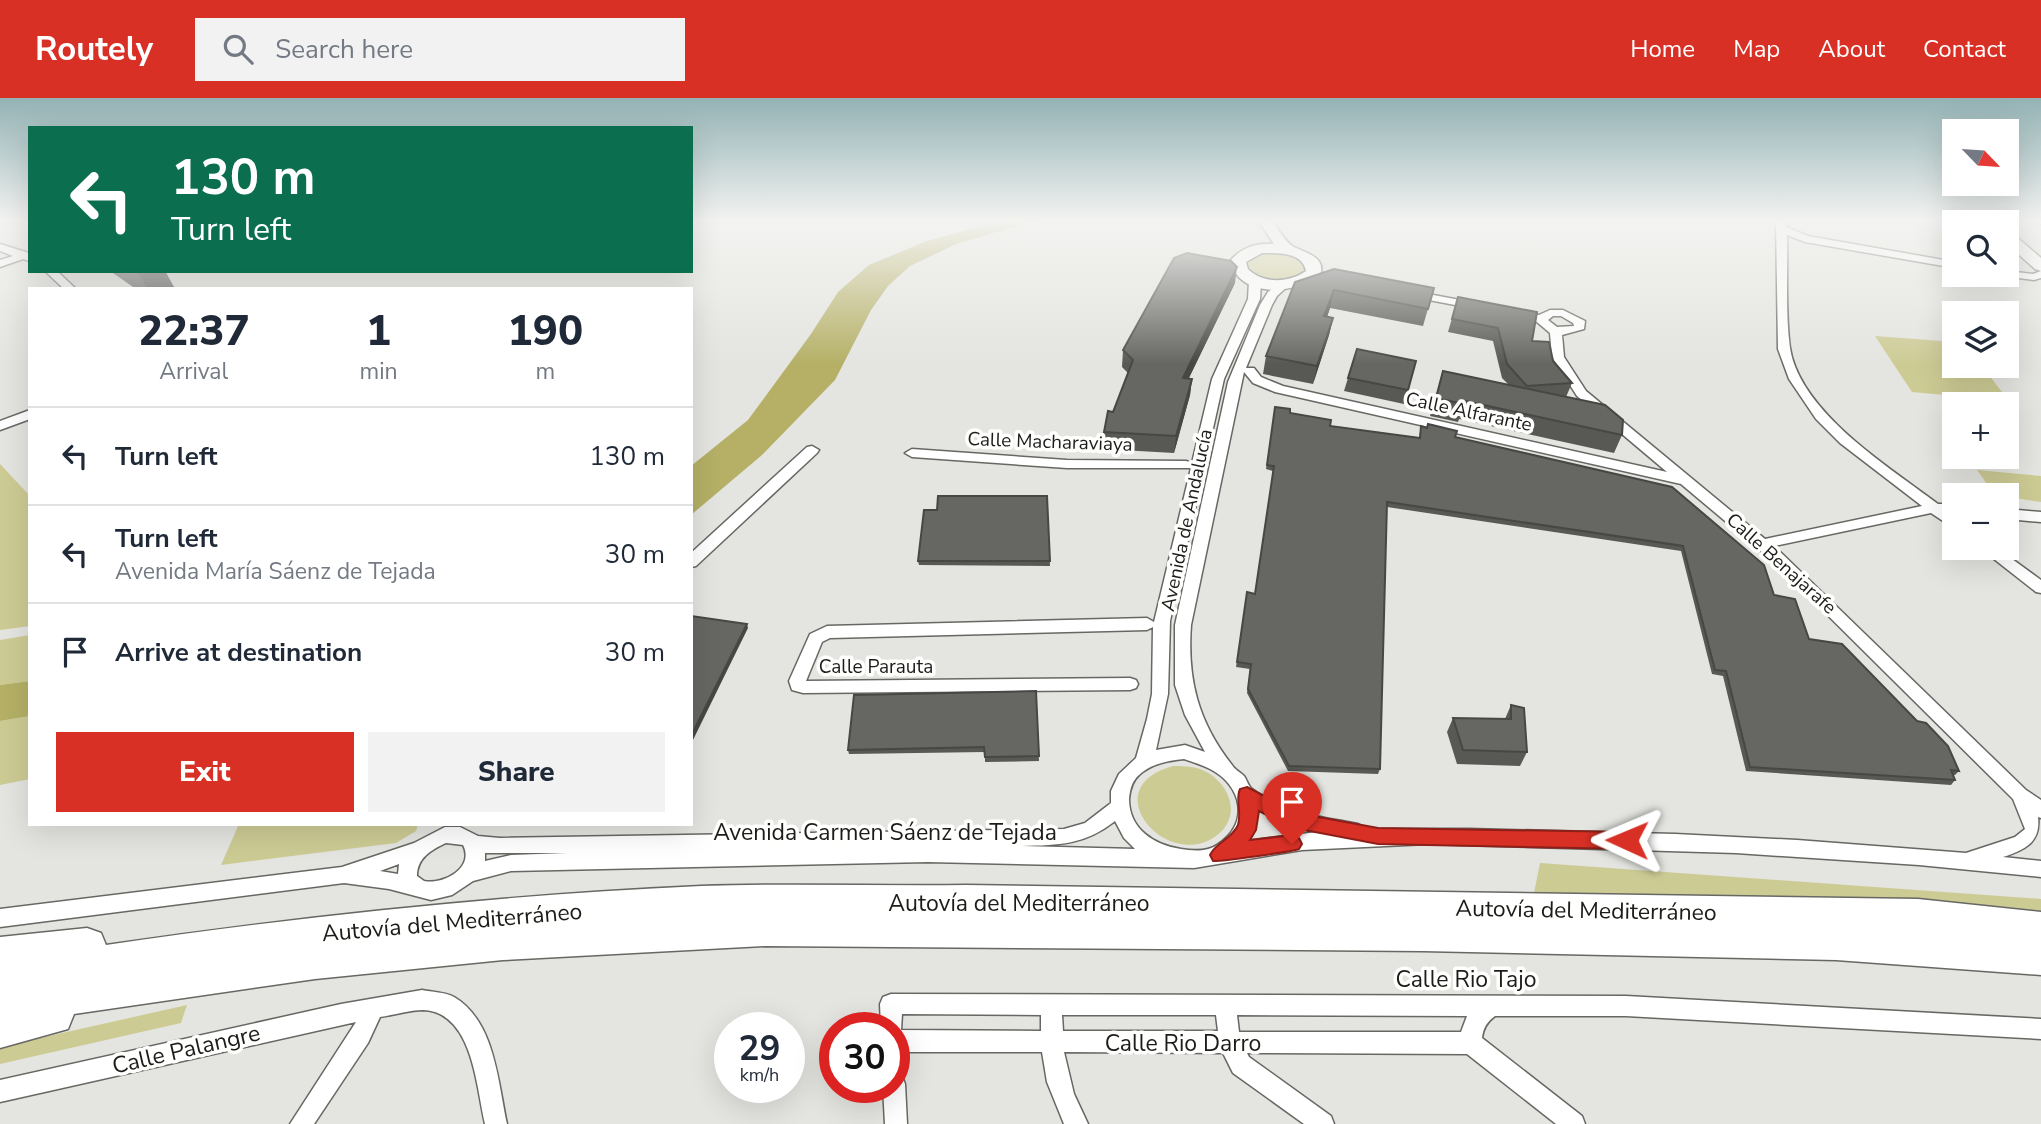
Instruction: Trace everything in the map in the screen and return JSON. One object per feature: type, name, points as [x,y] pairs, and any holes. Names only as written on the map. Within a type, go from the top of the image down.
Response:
[{"type":"highway","name":"Autovía del Mediterráneo","points":[[0,979],[283,937],[513,914],[704,903],[1342,905],[1918,916],[2041,929]]},
{"type":"highway","points":[[1918,916],[2011,912],[2041,915]]},
{"type":"highway","name":"Autovía del Mediterráneo","points":[[0,1006],[315,961],[503,942],[765,929],[1423,934],[1836,942],[2041,957]]},
{"type":"highway","points":[[0,955],[177,937],[283,937]]},
{"type":"highway","points":[[1962,950],[2041,966]]},
{"type":"highway","points":[[0,1028],[315,961]]},
{"type":"street","points":[[1239,268],[1255,281],[1283,285],[1316,273],[1310,268]]},
{"type":"street","points":[[1782,268],[1784,349],[1795,379],[1821,416],[1845,440],[1942,515]]},
{"type":"street","points":[[52,273],[69,287]]},
{"type":"street","points":[[2019,275],[2034,277],[2041,274]]},
{"type":"street","name":"Avenida de Andalucía","points":[[1144,760],[1156,721],[1160,692],[1158,645],[1162,621],[1218,379],[1254,299],[1257,286],[1255,281]]},
{"type":"street","name":"Avenida de Andalucía","points":[[1223,766],[1196,722],[1185,697],[1180,659],[1183,625],[1234,382],[1266,305],[1272,294],[1283,285]]},
{"type":"street","points":[[1394,290],[1487,309]]},
{"type":"street","points":[[1501,311],[1541,319],[1545,326],[1556,331],[1574,331],[1580,324],[1575,318],[1556,312],[1545,314],[1541,319]]},
{"type":"street","name":"Calle Benajarafe","points":[[1556,331],[1558,357],[1567,375],[1581,393],[1763,544],[1819,595],[2020,795],[2038,828]]},
{"type":"street","name":"Calle Alfarante","points":[[1250,371],[1257,380],[1279,389],[1685,481]]},
{"type":"street","points":[[0,426],[28,415]]},
{"type":"street","points":[[1605,461],[1623,460],[1634,455],[1636,440]]},
{"type":"street","points":[[693,560],[812,450]]},
{"type":"street","name":"Calle Macharaviaya","points":[[912,453],[1067,464],[1186,465]]},
{"type":"street","points":[[1763,544],[1933,508],[1942,508]]},
{"type":"street","points":[[2019,515],[2041,517]]},
{"type":"street","points":[[2003,560],[2041,588]]},
{"type":"street","name":"Calle Parauta","points":[[1130,684],[803,687],[798,686],[797,681],[816,638],[827,632],[1147,624]]},
{"type":"street","points":[[1219,855],[1236,844],[1246,830],[1250,812],[1247,795],[1237,779],[1223,766],[1205,757],[1185,752],[1163,753],[1144,760],[1129,772],[1121,788],[1119,807],[1125,825],[1138,841],[1156,852],[1177,859],[1199,860],[1256,846],[1378,836],[1682,842],[1966,859],[2041,869]]},
{"type":"street","points":[[1247,795],[1294,820],[1378,836]]},
{"type":"street","name":"Avenida Carmen Sáenz de Tejada","points":[[475,844],[500,846],[1063,837],[1091,829],[1119,807]]},
{"type":"street","points":[[1966,859],[2021,843],[2038,828]]},
{"type":"street","points":[[0,918],[342,875],[419,849],[455,829],[475,844],[477,854],[468,874],[459,882],[438,891],[419,890],[389,880],[342,875]]},
{"type":"street","points":[[412,886],[408,880],[408,865],[419,849]]},
{"type":"street","name":"Avenida Carmen Sáenz de Tejada","points":[[468,874],[511,863],[841,855],[968,854],[1177,859]]},
{"type":"street","name":"Calle Palangre","points":[[0,1091],[341,1014],[422,1000],[446,1004],[463,1017],[475,1038],[493,1122]]},
{"type":"street","name":"Calle Rio Tajo","points":[[891,1012],[891,1004],[1494,1004],[1626,1006],[2041,1029]]},
{"type":"street","points":[[1494,1004],[1480,1013],[1474,1022],[1471,1043],[1574,1124]]},
{"type":"street","points":[[1051,1006],[1051,1055],[1064,1103],[1077,1124]]},
{"type":"street","points":[[1226,1006],[1230,1043],[1241,1065],[1323,1124]]},
{"type":"street","points":[[301,1124],[360,1037],[373,1010]]},
{"type":"street","name":"Calle Rio Darro","points":[[910,1041],[1471,1043]]},
{"type":"street","points":[[895,1103],[896,1124]]},
{"type":"shaded area","points":[[866,268],[908,268],[888,286],[871,310],[835,380],[762,455],[693,513],[693,464],[748,420],[838,292]]},
{"type":"shaded area","points":[[1251,268],[1304,268],[1304,272],[1298,276],[1283,281],[1266,279]]},
{"type":"shaded area","points":[[1875,336],[1942,341],[1942,378],[1991,378],[2002,392],[1942,392],[1942,395],[1912,392]]},
{"type":"shaded area","points":[[0,464],[28,494],[28,626],[0,630]]},
{"type":"shaded area","points":[[1977,470],[2041,476],[2041,502],[2019,499],[2019,483],[1986,483]]},
{"type":"shaded area","points":[[28,635],[28,681],[0,685],[0,640]]},
{"type":"shaded area","points":[[28,681],[28,716],[0,721],[0,685]]},
{"type":"shaded area","points":[[28,716],[28,779],[0,785],[0,721]]},
{"type":"shaded area","points":[[1173,766],[1200,769],[1219,781],[1225,790],[1231,809],[1225,828],[1216,836],[1197,844],[1177,843],[1160,835],[1146,823],[1139,807],[1139,791],[1150,777]]},
{"type":"shaded area","points":[[238,826],[417,826],[416,831],[396,843],[221,865]]},
{"type":"shaded area","points":[[1540,863],[2041,899],[2041,911],[1886,897],[1772,899],[1534,893]]},
{"type":"shaded area","points":[[187,1005],[181,1023],[0,1064],[0,1047]]},
{"type":"building","points":[[1169,268],[1237,268],[1183,378],[1192,379],[1176,436],[1104,432],[1108,411],[1113,412],[1133,360],[1123,350]]},
{"type":"building","points":[[1334,269],[1434,288],[1428,309],[1334,290],[1324,316],[1333,318],[1317,366],[1266,356],[1295,282]]},
{"type":"building","points":[[1458,297],[1537,312],[1532,341],[1549,342],[1553,361],[1572,383],[1527,386],[1507,364],[1498,328],[1452,319]]},
{"type":"building","points":[[1357,349],[1416,361],[1408,390],[1348,378]]},
{"type":"building","points":[[1443,371],[1605,405],[1623,420],[1622,435],[1465,401],[1464,404],[1436,398]]},
{"type":"building","points":[[1275,407],[1290,409],[1290,413],[1331,420],[1330,426],[1420,438],[1421,426],[1427,428],[1428,424],[1457,431],[1455,437],[1672,487],[1764,565],[1774,595],[1795,599],[1809,639],[1842,644],[1917,721],[1926,723],[1948,746],[1959,771],[1951,770],[1955,780],[1750,767],[1726,671],[1715,670],[1683,546],[1387,502],[1380,769],[1289,766],[1248,689],[1251,664],[1237,662],[1247,592],[1255,594],[1274,466],[1267,465]]},
{"type":"building","points":[[938,496],[1047,496],[1050,561],[918,561],[924,510],[937,510]]},
{"type":"building","points":[[693,616],[747,624],[693,732]]},
{"type":"building","points":[[1036,691],[1039,756],[985,757],[984,747],[848,750],[854,695]]},
{"type":"building","points":[[1511,705],[1524,708],[1527,752],[1463,750],[1453,718],[1511,719]]},
{"type":"route","points":[[1292,844],[1256,846],[1219,855],[1236,844],[1246,830],[1250,812],[1247,795],[1272,811],[1294,820],[1378,836],[1627,840]]}]
